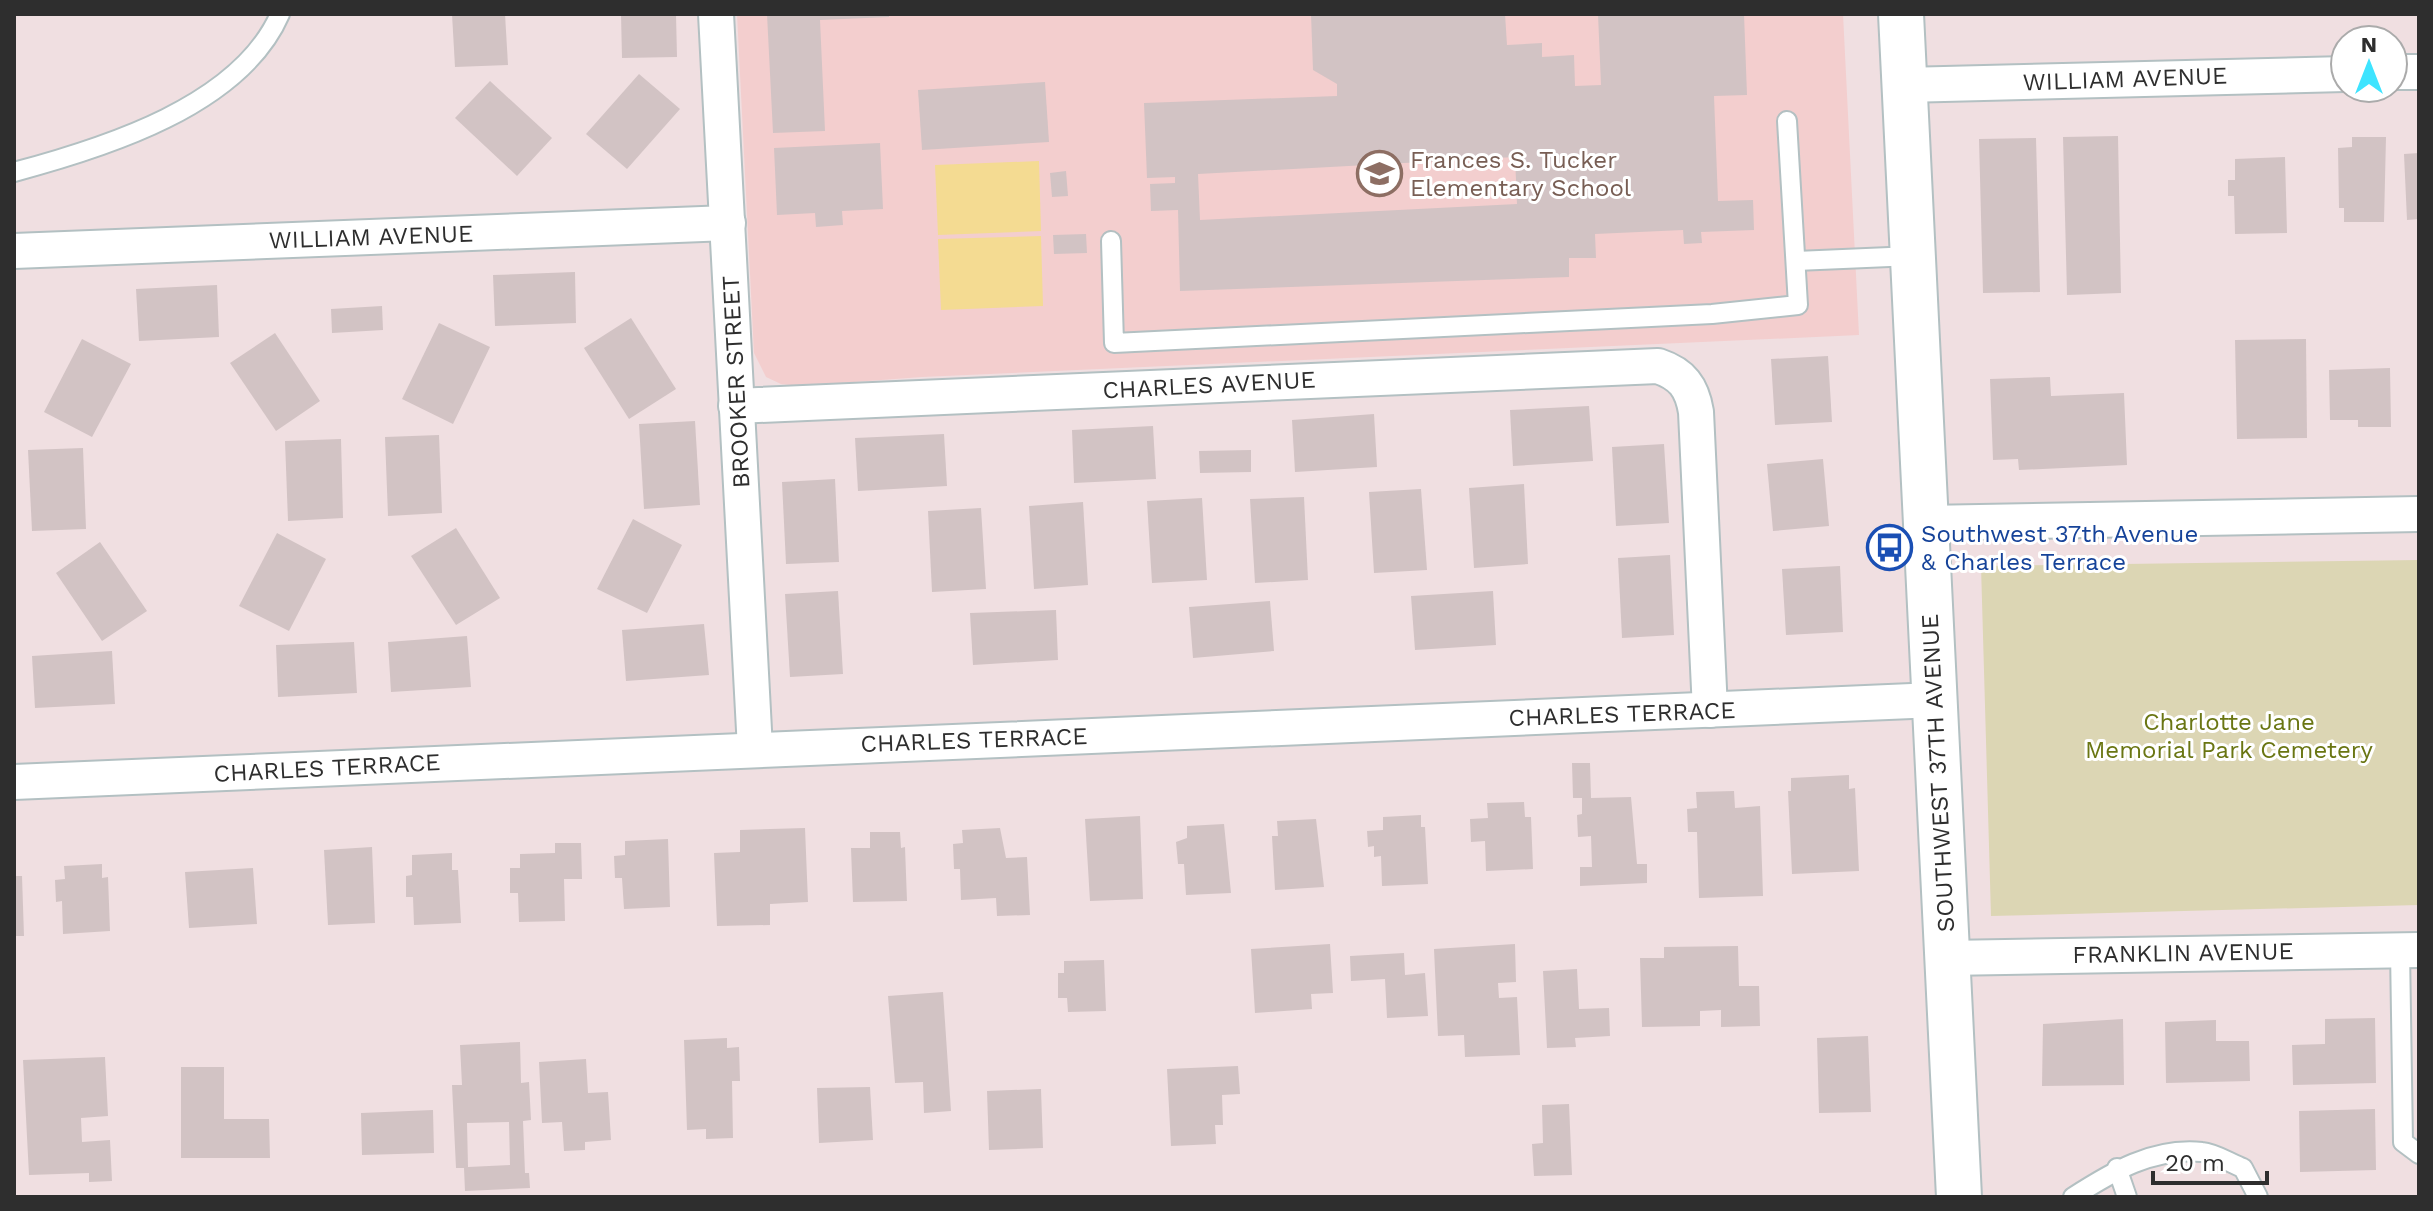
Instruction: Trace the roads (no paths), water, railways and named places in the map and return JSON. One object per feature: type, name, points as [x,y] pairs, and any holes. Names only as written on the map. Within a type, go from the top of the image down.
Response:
[{"type":"main road","name":"SOUTHWEST 37TH AVENUE","points":[[1901,14],[1959,1197]]},
{"type":"street","name":"BROOKER STREET","points":[[716,14],[755,749]]},
{"type":"street","name":"WILLIAM AVENUE","points":[[1904,85],[2329,74]]},
{"type":"street","name":"WILLIAM AVENUE","points":[[14,251],[728,223]]},
{"type":"street","name":"CHARLES AVENUE","points":[[736,406],[1645,365],[1680,377],[1688,387],[1696,412],[1710,710]]},
{"type":"street","points":[[1925,523],[2419,514]]},
{"type":"street","name":"CHARLES TERRACE","points":[[14,782],[1935,700]]},
{"type":"street","name":"FRANKLIN AVENUE","points":[[1947,958],[2410,950]]},
{"type":"lane","points":[[14,172],[86,153],[181,110],[233,77],[272,34],[280,14]]},
{"type":"lane","points":[[1111,241],[1114,343],[1712,314],[1798,305],[1787,121]]},
{"type":"lane","points":[[1796,261],[1913,256]]},
{"type":"lane","points":[[2410,950],[2403,1142],[2419,1154]]},
{"type":"lane","points":[[2073,1197],[2117,1168],[2162,1154],[2203,1152],[2243,1168],[2258,1197]]},
{"type":"lane","points":[[2117,1168],[2127,1197]]},
{"type":"place","name":"Frances S. Tucker Elementary School","points":[[1379,174]]},
{"type":"place","name":"Southwest 37th Avenue & Charles Terrace","points":[[1890,548]]},
{"type":"park label","name":"Charlotte Jane Memorial Park Cemetery","points":[[2229,736]]}]
